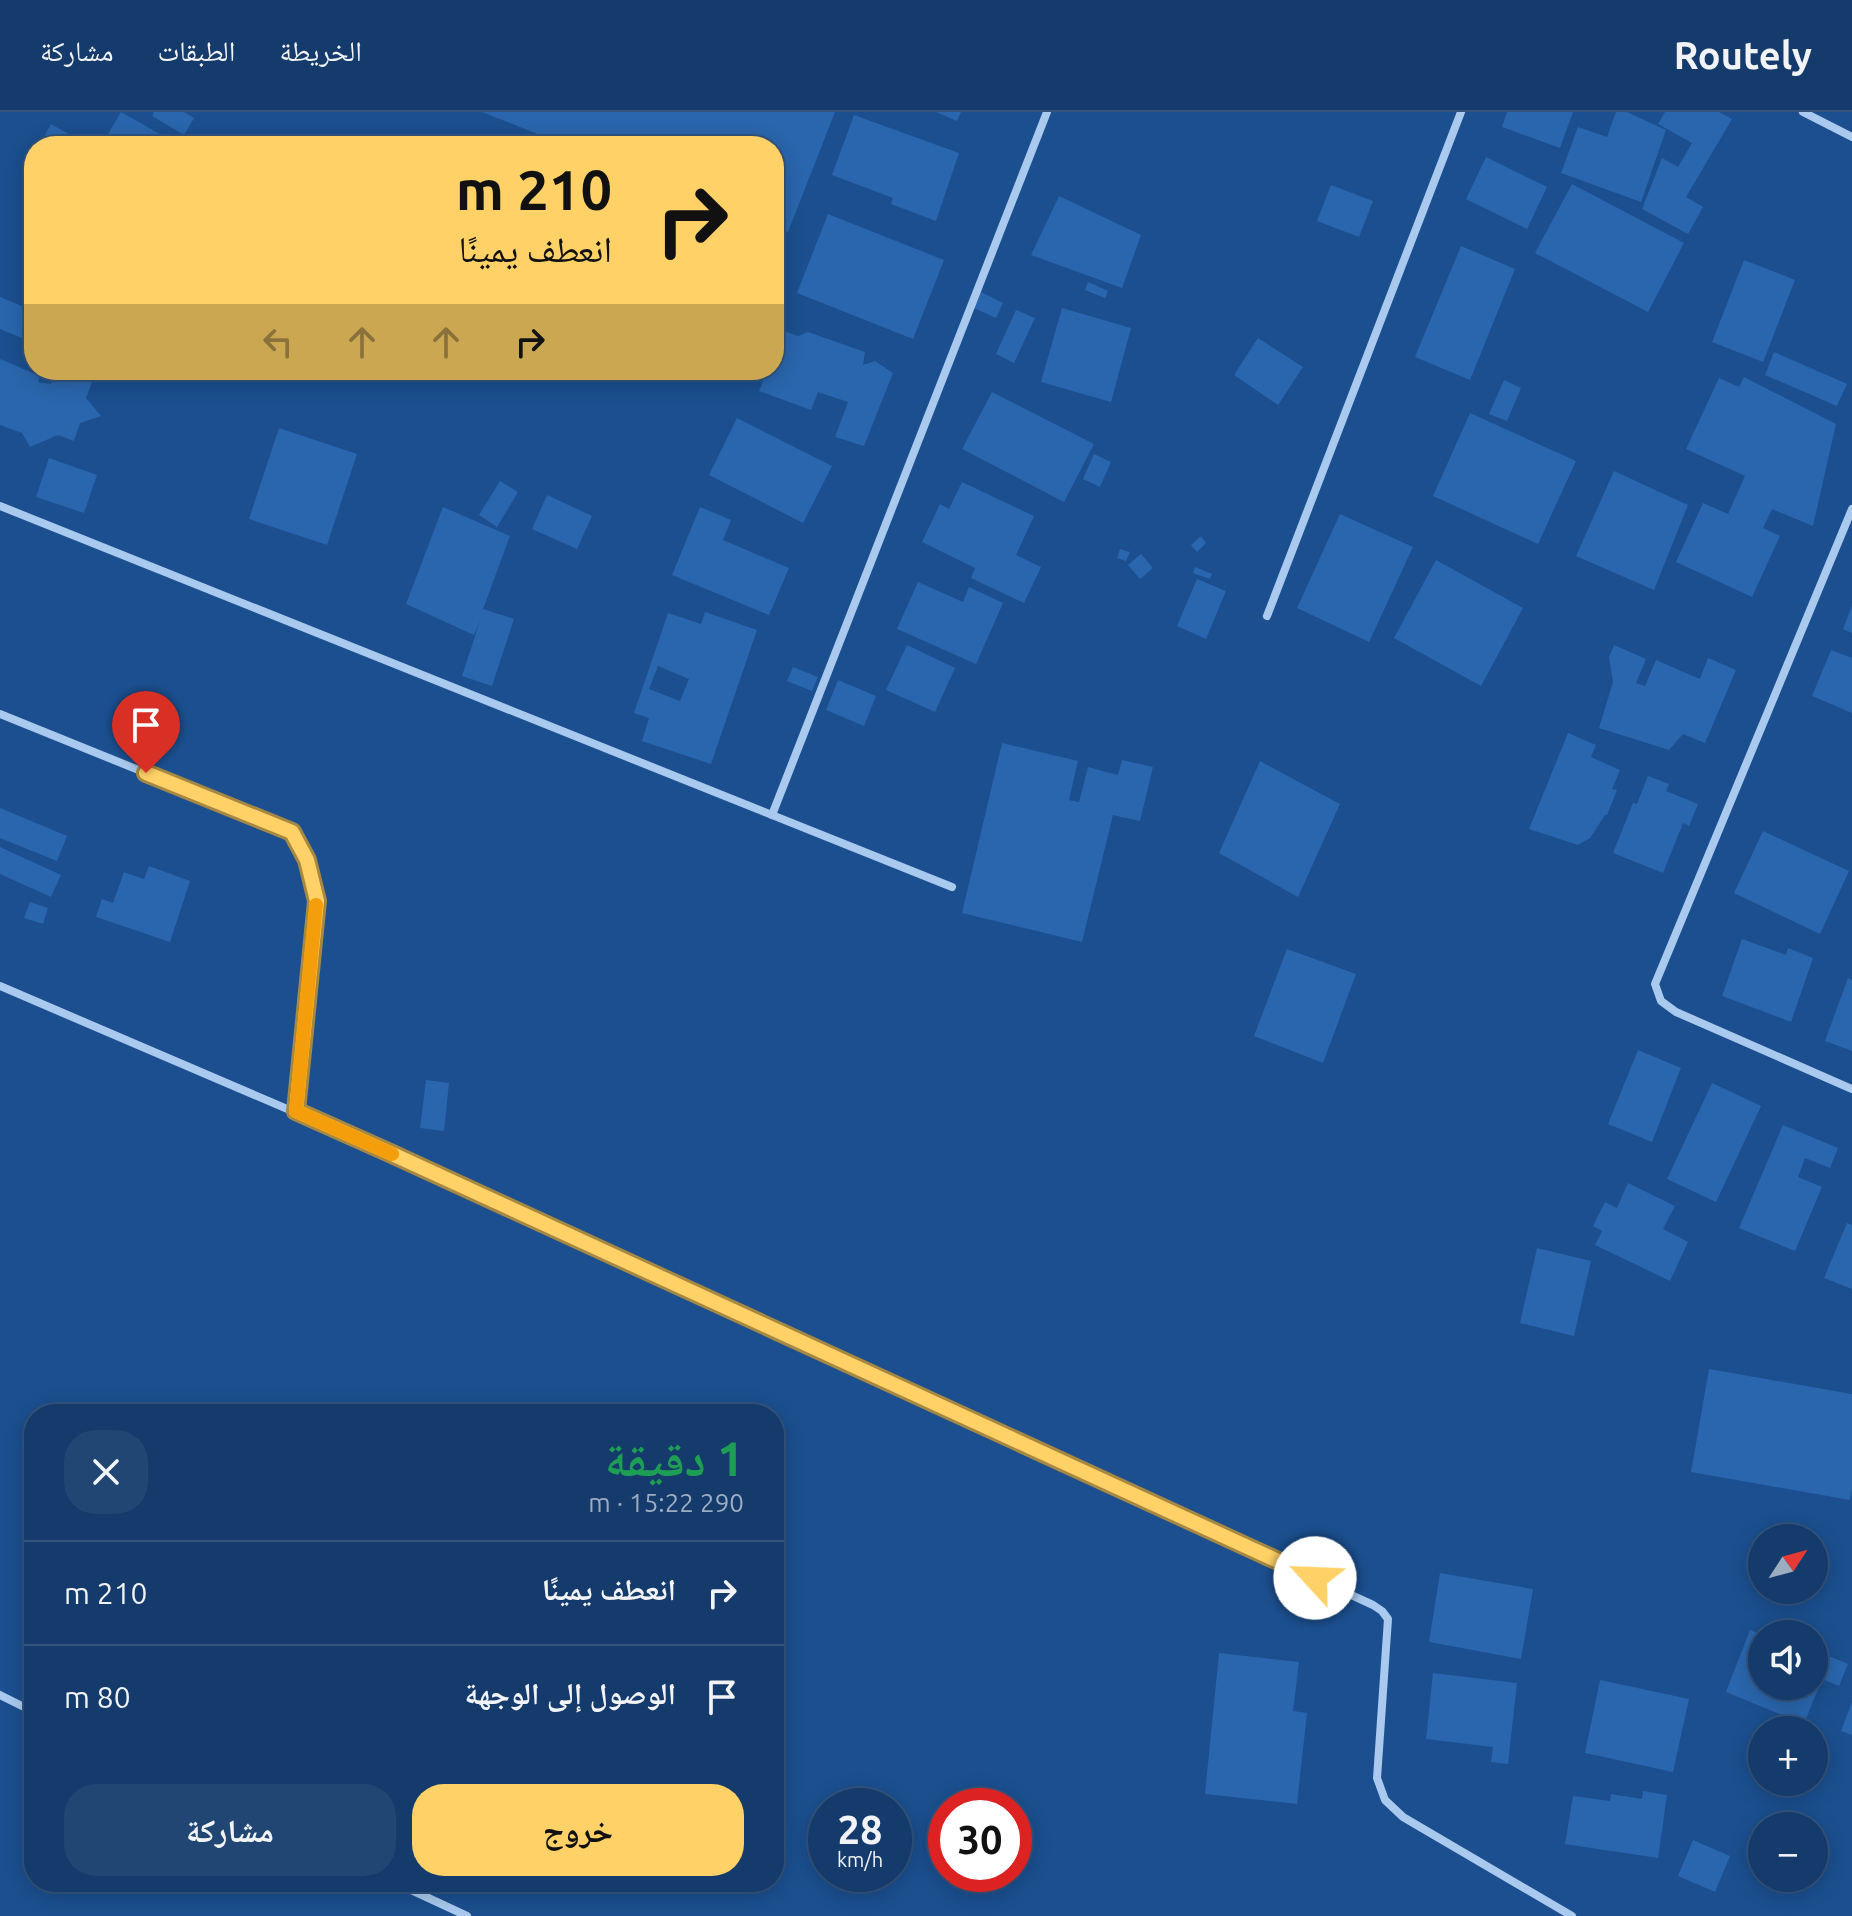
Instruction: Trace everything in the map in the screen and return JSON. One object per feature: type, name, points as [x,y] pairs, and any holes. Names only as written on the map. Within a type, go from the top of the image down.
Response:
[{"type":"street","points":[[772,815],[1047,112]]},
{"type":"street","points":[[1267,616],[1461,112]]},
{"type":"street","points":[[1803,112],[1852,137]]},
{"type":"street","points":[[0,506],[952,887]]},
{"type":"street","points":[[1852,509],[1655,984],[1661,1001],[1676,1012],[1852,1089]]},
{"type":"street","points":[[0,714],[292,832],[307,860],[317,901],[296,1111]]},
{"type":"street","points":[[0,986],[296,1111],[1373,1605],[1388,1619],[1377,1778],[1385,1800],[1403,1817],[1572,1916]]},
{"type":"street","points":[[0,1695],[24,1707]]},
{"type":"street","points":[[415,1892],[467,1916]]},
{"type":"building","points":[[121,112],[163,136],[107,136]]},
{"type":"building","points":[[154,112],[184,112],[194,118],[184,135],[152,116]]},
{"type":"building","points":[[482,112],[835,112],[788,232],[784,230],[784,136],[543,136]]},
{"type":"building","points":[[936,112],[961,112],[957,121]]},
{"type":"building","points":[[1507,112],[1573,112],[1560,148],[1502,127]]},
{"type":"building","points":[[1616,112],[1627,112],[1666,130],[1641,202],[1561,173],[1578,127],[1607,137]]},
{"type":"building","points":[[1665,112],[1719,112],[1732,119],[1686,197],[1703,207],[1688,234],[1642,209],[1662,158],[1678,167],[1692,143],[1658,124]]},
{"type":"building","points":[[854,115],[959,153],[936,221],[891,204],[893,198],[832,175]]},
{"type":"building","points":[[51,124],[72,136],[44,136]]},
{"type":"building","points":[[1486,157],[1547,187],[1527,229],[1466,199]]},
{"type":"building","points":[[1572,184],[1684,243],[1648,312],[1535,253]]},
{"type":"building","points":[[1331,185],[1373,201],[1359,237],[1317,221]]},
{"type":"building","points":[[1059,196],[1141,235],[1122,288],[1031,255]]},
{"type":"building","points":[[828,214],[944,260],[913,339],[797,293]]},
{"type":"building","points":[[1461,246],[1515,269],[1470,380],[1415,357]]},
{"type":"building","points":[[1744,260],[1795,280],[1763,362],[1712,342]]},
{"type":"building","points":[[1088,282],[1108,291],[1105,298],[1085,290]]},
{"type":"building","points":[[981,292],[1003,303],[996,318],[974,308]]},
{"type":"building","points":[[0,297],[24,307],[24,339],[0,329]]},
{"type":"building","points":[[1062,308],[1131,328],[1111,402],[1041,382]]},
{"type":"building","points":[[1016,310],[1035,318],[1014,363],[996,354]]},
{"type":"building","points":[[784,331],[798,336],[808,332],[865,352],[863,365],[875,361],[893,373],[864,446],[835,437],[848,402],[818,392],[811,410],[759,391],[764,380],[784,380]]},
{"type":"building","points":[[1258,338],[1303,367],[1278,405],[1234,375]]},
{"type":"building","points":[[1774,352],[1847,384],[1837,406],[1765,375]]},
{"type":"building","points":[[0,359],[24,369],[24,380],[51,384],[52,380],[92,382],[86,398],[101,416],[80,423],[74,441],[58,435],[30,447],[22,433],[0,425]]},
{"type":"building","points":[[1744,377],[1836,424],[1813,526],[1772,509],[1763,528],[1780,536],[1752,597],[1676,562],[1703,503],[1728,514],[1745,476],[1686,449],[1719,378],[1739,387]]},
{"type":"building","points":[[1504,380],[1521,388],[1507,421],[1489,414]]},
{"type":"building","points":[[992,392],[1094,444],[1064,502],[962,449]]},
{"type":"building","points":[[1470,413],[1576,461],[1538,544],[1433,496]]},
{"type":"building","points":[[737,418],[832,466],[803,523],[709,475]]},
{"type":"building","points":[[279,428],[357,454],[327,545],[249,519]]},
{"type":"building","points":[[1094,454],[1111,462],[1100,487],[1083,479]]},
{"type":"building","points":[[49,458],[97,475],[84,513],[36,497]]},
{"type":"building","points":[[1614,471],[1688,505],[1654,590],[1576,556]]},
{"type":"building","points":[[500,481],[518,492],[497,527],[479,515]]},
{"type":"building","points":[[962,482],[1034,516],[1016,555],[1041,567],[1024,603],[971,578],[975,568],[922,542],[940,504],[949,509]]},
{"type":"building","points":[[547,495],[592,516],[577,549],[532,529]]},
{"type":"building","points":[[443,507],[510,536],[483,609],[514,619],[492,686],[462,676],[480,621],[474,635],[406,604]]},
{"type":"building","points":[[700,507],[731,520],[723,540],[789,568],[769,615],[672,575]]},
{"type":"building","points":[[1340,514],[1413,547],[1369,642],[1297,608]]},
{"type":"building","points":[[1201,536],[1206,543],[1197,552],[1191,545]]},
{"type":"building","points":[[1120,549],[1130,552],[1126,561],[1117,558]]},
{"type":"building","points":[[1141,554],[1153,568],[1140,579],[1128,565]]},
{"type":"building","points":[[1436,560],[1523,608],[1481,686],[1394,638]]},
{"type":"building","points":[[1195,567],[1212,574],[1210,579],[1193,573]]},
{"type":"building","points":[[1197,579],[1226,591],[1206,639],[1177,626]]},
{"type":"building","points":[[918,582],[963,602],[969,587],[1003,603],[976,664],[897,629]]},
{"type":"building","points":[[1852,606],[1852,633],[1843,629]]},
{"type":"building","points":[[705,612],[757,630],[711,764],[642,741],[649,718],[634,713],[668,613],[701,624]],"holes":[[[658,666],[689,679],[680,701],[649,689]]]},
{"type":"building","points":[[907,645],[955,668],[935,712],[886,690]]},
{"type":"building","points":[[1614,645],[1646,659],[1636,683],[1645,686],[1656,660],[1700,679],[1708,658],[1736,670],[1705,743],[1683,734],[1669,750],[1599,728],[1613,682],[1609,657]]},
{"type":"building","points":[[1831,650],[1852,658],[1852,713],[1812,696]]},
{"type":"building","points":[[793,667],[818,677],[812,691],[787,681]]},
{"type":"building","points":[[838,680],[876,696],[864,726],[826,710]]},
{"type":"building","points":[[1568,733],[1596,745],[1591,757],[1620,770],[1612,789],[1617,790],[1607,815],[1590,838],[1578,845],[1529,829]]},
{"type":"building","points":[[1002,743],[1078,761],[1069,800],[1079,802],[1088,767],[1118,775],[1122,760],[1153,767],[1140,821],[1113,815],[1082,942],[962,913]]},
{"type":"building","points":[[1260,761],[1340,804],[1298,897],[1219,853]]},
{"type":"building","points":[[1648,776],[1669,784],[1666,791],[1698,804],[1689,826],[1683,823],[1663,873],[1613,853],[1633,803],[1637,804]]},
{"type":"building","points":[[0,808],[67,836],[57,861],[0,838]]},
{"type":"building","points":[[1763,831],[1849,871],[1820,934],[1734,893]]},
{"type":"building","points":[[0,847],[61,875],[51,897],[0,874]]},
{"type":"building","points":[[149,866],[190,881],[170,942],[96,917],[102,899],[113,903],[124,872],[144,879]]},
{"type":"building","points":[[30,902],[48,908],[43,924],[24,918]]},
{"type":"building","points":[[1742,939],[1786,955],[1788,948],[1813,958],[1791,1022],[1722,996]]},
{"type":"building","points":[[1287,949],[1356,974],[1323,1063],[1254,1036]]},
{"type":"building","points":[[1848,978],[1852,980],[1852,1051],[1825,1041]]},
{"type":"building","points":[[1638,1050],[1681,1068],[1652,1142],[1608,1124]]},
{"type":"building","points":[[426,1080],[449,1083],[444,1131],[420,1128]]},
{"type":"building","points":[[1712,1083],[1761,1106],[1716,1202],[1667,1179]]},
{"type":"building","points":[[1783,1125],[1838,1148],[1830,1168],[1805,1158],[1798,1177],[1822,1187],[1795,1251],[1739,1228]]},
{"type":"building","points":[[1628,1183],[1675,1206],[1663,1229],[1688,1242],[1670,1281],[1595,1245],[1602,1231],[1593,1226],[1605,1202],[1617,1208]]},
{"type":"building","points":[[1847,1223],[1852,1225],[1852,1289],[1824,1278]]},
{"type":"building","points":[[1537,1248],[1591,1261],[1574,1336],[1520,1323]]},
{"type":"building","points":[[1709,1369],[1852,1394],[1850,1500],[1691,1472]]},
{"type":"building","points":[[1440,1573],[1533,1589],[1521,1659],[1429,1642]]},
{"type":"building","points":[[1748,1635],[1748,1700],[1814,1700],[1807,1716],[1784,1716],[1726,1692]]},
{"type":"building","points":[[1219,1653],[1299,1662],[1293,1711],[1307,1713],[1297,1804],[1205,1794]]},
{"type":"building","points":[[1828,1656],[1848,1664],[1839,1686],[1828,1681]]},
{"type":"building","points":[[1433,1673],[1517,1683],[1508,1764],[1491,1762],[1493,1747],[1426,1739]]},
{"type":"building","points":[[1600,1680],[1689,1699],[1673,1772],[1585,1753]]},
{"type":"building","points":[[1852,1702],[1852,1735],[1841,1731]]},
{"type":"building","points":[[1643,1791],[1667,1795],[1658,1858],[1565,1844],[1573,1796],[1610,1801],[1611,1794],[1642,1799]]},
{"type":"building","points":[[1693,1840],[1730,1856],[1715,1892],[1678,1876]]},
{"type":"slow traffic","points":[[316,905],[296,1111],[392,1154]]},
{"type":"route","points":[[146,773],[292,832],[307,860],[317,901],[296,1111],[1315,1578]]}]
